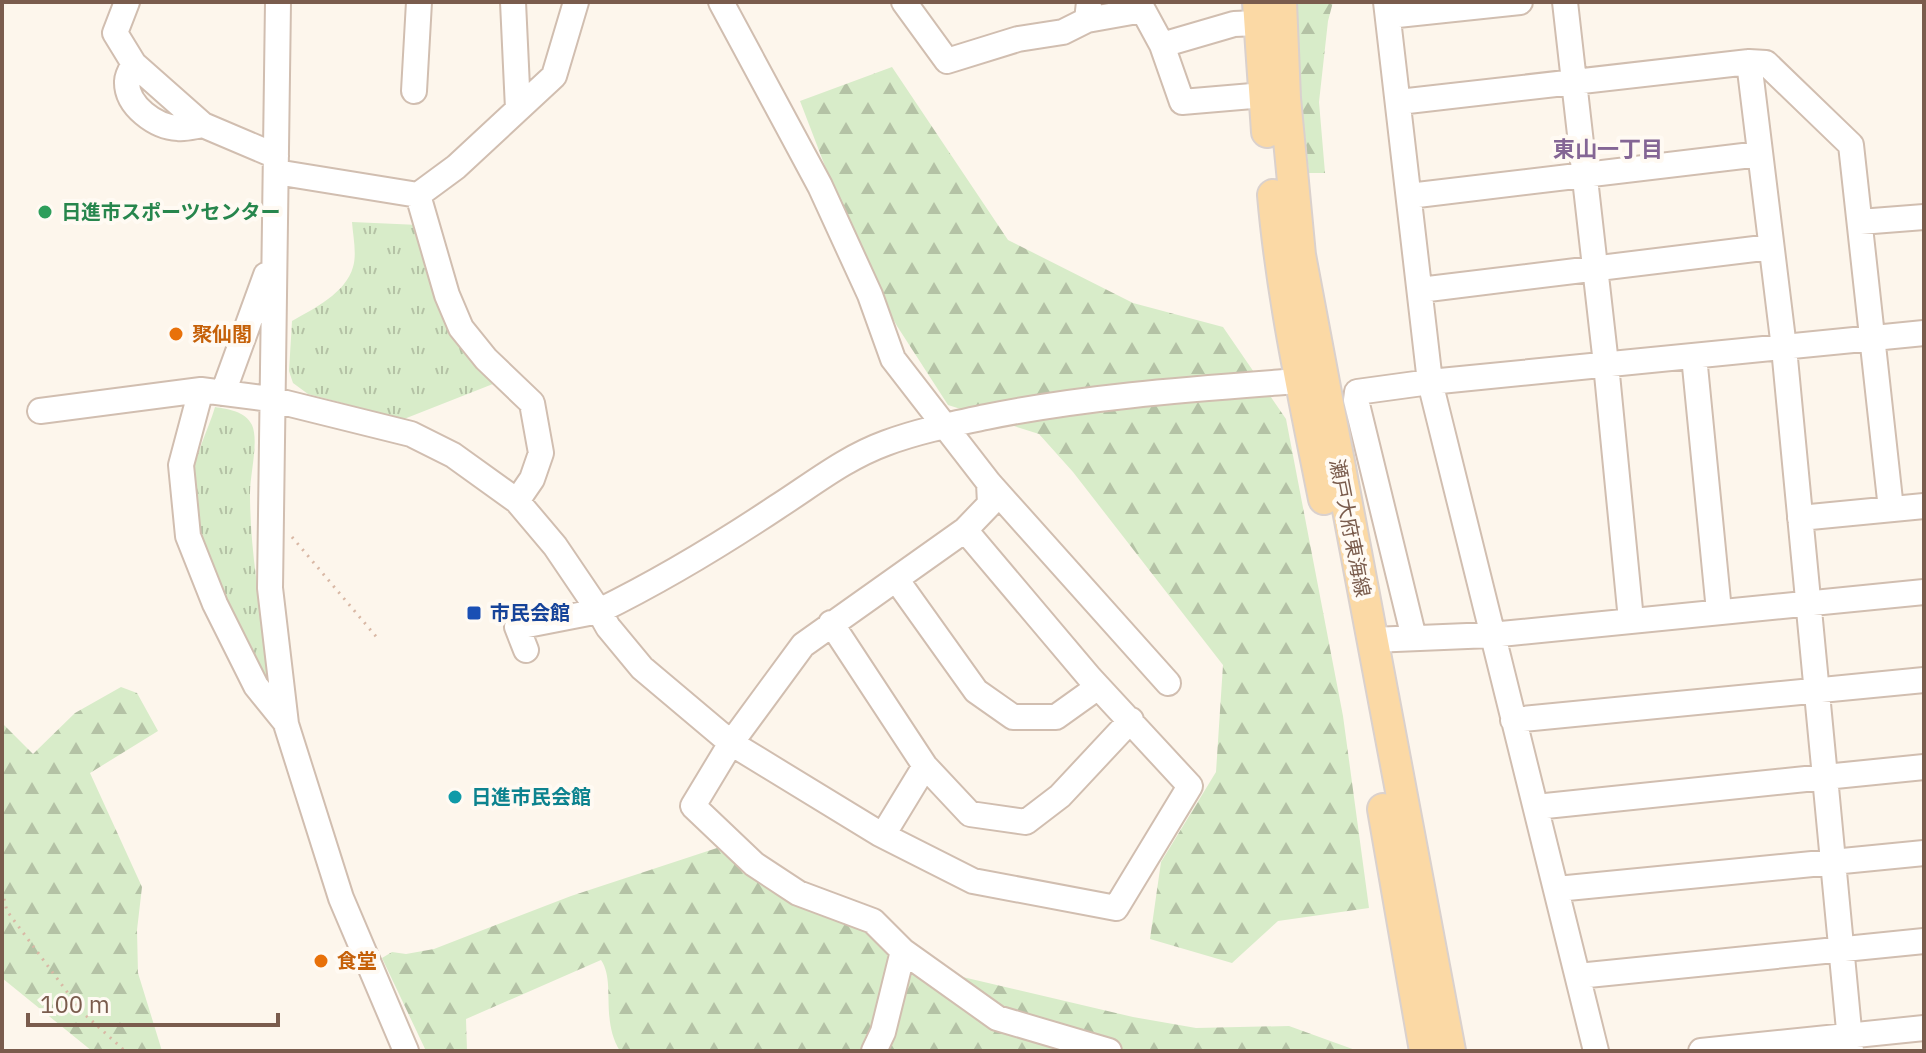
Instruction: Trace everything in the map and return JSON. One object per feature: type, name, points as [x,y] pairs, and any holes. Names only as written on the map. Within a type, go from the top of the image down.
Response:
[{"type":"main road","name":"瀬戸大府東海線","points":[[1281,2],[1285,98],[1300,255],[1450,1051]]},
{"type":"main road","name":"瀬戸大府東海線","points":[[1258,12],[1278,252],[1299,381],[1363,693],[1425,1051]]},
{"type":"street","points":[[127,2],[115,33],[134,64],[203,125],[276,164],[418,195],[456,167],[554,76],[576,2]]},
{"type":"street","points":[[278,2],[270,399],[270,588],[286,724],[341,898],[406,1051]]},
{"type":"street","points":[[414,91],[419,2]]},
{"type":"street","points":[[513,2],[518,109]]},
{"type":"street","points":[[721,2],[820,186],[870,295],[893,359],[989,483],[1168,683]]},
{"type":"street","points":[[904,2],[947,61],[1018,39],[1063,32],[1088,11],[1143,10],[1162,45],[1182,102],[1264,95]]},
{"type":"street","points":[[1520,2],[1387,9],[1430,382],[1596,1051]]},
{"type":"street","points":[[1565,2],[1631,620]]},
{"type":"street","points":[[1162,45],[1234,24],[1258,12]]},
{"type":"street","points":[[1399,102],[1749,62],[1766,63],[1851,145],[1891,509]]},
{"type":"street","points":[[1749,62],[1784,348],[1850,1043]]},
{"type":"street","points":[[1409,196],[1760,154]]},
{"type":"street","points":[[418,195],[447,295],[461,328],[486,359],[532,403],[541,453],[532,479],[517,501]]},
{"type":"street","points":[[1860,222],[1924,217]]},
{"type":"street","points":[[1420,290],[1771,247]]},
{"type":"street","points":[[274,254],[181,465],[188,536],[215,604],[256,686],[286,724]]},
{"type":"street","points":[[1414,638],[1355,395],[1366,390],[1430,382],[1924,333]]},
{"type":"street","points":[[1694,356],[1719,611]]},
{"type":"street","points":[[526,650],[517,627],[599,611],[639,591],[765,515],[836,466],[886,443],[943,426],[1030,408],[1152,393],[1299,381]]},
{"type":"street","points":[[40,411],[212,391],[270,399],[411,434],[453,455],[517,501],[555,546],[608,627],[642,668],[731,743],[883,835],[973,881],[1116,908],[1190,786],[1098,687],[965,530]]},
{"type":"street","points":[[989,483],[990,504],[965,530],[803,645],[731,743],[693,806],[754,864],[798,893],[873,921],[903,951],[997,1018],[1109,1051]]},
{"type":"street","points":[[1800,518],[1924,506]]},
{"type":"street","points":[[896,579],[976,691],[1013,717],[1056,717],[1098,687]]},
{"type":"street","points":[[1372,640],[1491,635],[1924,592]]},
{"type":"street","points":[[831,623],[925,766],[970,814],[1026,822],[1060,796],[1131,720]]},
{"type":"street","points":[[1513,720],[1924,680]]},
{"type":"street","points":[[883,835],[925,766]]},
{"type":"street","points":[[1536,807],[1924,767]]},
{"type":"street","points":[[1557,889],[1924,853]]},
{"type":"street","points":[[1578,976],[1924,941]]},
{"type":"street","points":[[874,1051],[883,1032],[903,951]]},
{"type":"street","points":[[1701,1051],[1850,1043],[1924,1028]]},
{"type":"path","points":[[290,534],[379,640]]},
{"type":"path","points":[[2,891],[7,911],[82,1012],[125,1051]]},
{"type":"green space","points":[[1296,2],[1333,2],[1319,102],[1325,173],[1309,173]]},
{"type":"green space","points":[[892,67],[1008,240],[1133,303],[1223,327],[1286,419],[1343,716],[1369,908],[1278,921],[1232,963],[1150,939],[1161,862],[1216,772],[1223,665],[1073,472],[1039,434],[948,405],[897,326],[863,265],[800,101]]},
{"type":"green space","points":[[352,222],[419,225],[498,382],[404,419],[308,394],[293,383],[289,371],[292,321],[328,299],[349,276],[355,256]]},
{"type":"green space","points":[[215,407],[241,414],[249,420],[254,432],[250,493],[252,541],[261,612],[275,683],[267,684],[231,613],[208,559],[194,507],[192,484],[195,464]]},
{"type":"green space","points":[[121,687],[137,693],[158,731],[90,773],[142,887],[137,930],[138,973],[162,1051],[92,1051],[2,978],[2,723],[33,754],[75,713]]},
{"type":"green space","points":[[720,847],[865,928],[920,967],[1133,1017],[1196,1028],[1289,1026],[1358,1051],[620,1051],[611,1026],[607,979],[601,960],[466,1019],[467,1051],[426,1051],[382,958],[392,952],[406,954],[434,949],[571,896]]},
{"type":"place","name":"日進市スポーツセンター","points":[[45,212]]},
{"type":"place","name":"聚仙閣","points":[[176,334]]},
{"type":"place","name":"市民会館","points":[[474,613]]},
{"type":"place","name":"日進市民会館","points":[[455,797]]},
{"type":"place","name":"食堂","points":[[321,961]]},
{"type":"district","name":"東山一丁目","points":[[1608,149]]}]
